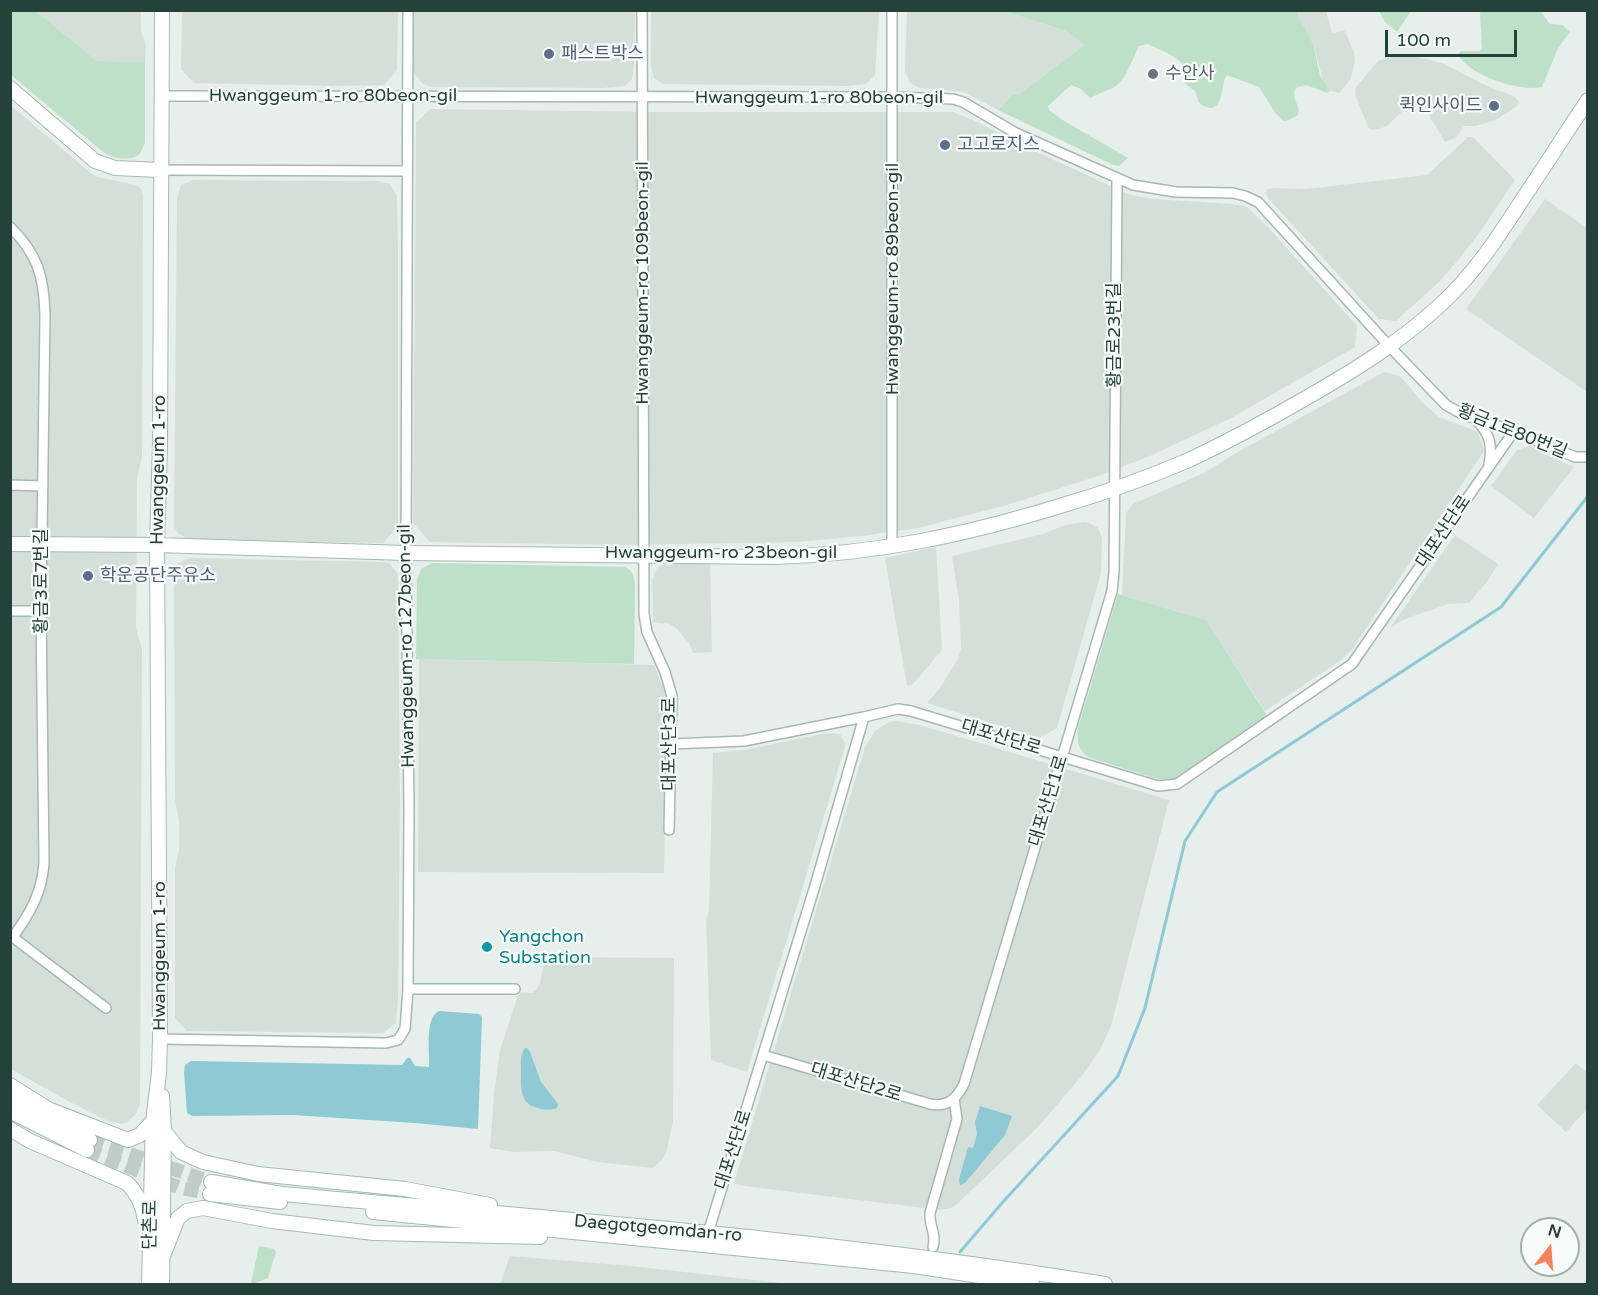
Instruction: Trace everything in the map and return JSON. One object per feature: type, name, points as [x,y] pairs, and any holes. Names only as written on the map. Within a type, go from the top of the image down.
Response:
[{"type":"main road","name":"Hwanggeum 1-ro","points":[[158,1168],[153,1121],[159,1073],[160,1040],[157,545],[160,444],[162,10]]},
{"type":"main road","points":[[10,88],[95,161],[115,168],[160,170]]},
{"type":"main road","name":"Hwanggeum-ro 23beon-gil","points":[[10,544],[157,545],[406,553],[795,556],[892,547],[995,526],[1115,489],[1189,460],[1345,375],[1390,346],[1441,305],[1474,269],[1506,226],[1587,100]]},
{"type":"main road","name":"Hwanggeum 1-ro","points":[[158,1168],[164,1131],[159,1073]]},
{"type":"main road","points":[[10,1085],[48,1109],[128,1140],[140,1135],[153,1121]]},
{"type":"main road","points":[[10,1097],[89,1145],[10,1111]]},
{"type":"main road","points":[[10,1129],[30,1141],[127,1183],[137,1194],[143,1207],[156,1256]]},
{"type":"main road","points":[[164,1131],[181,1152],[203,1162],[258,1173],[405,1189],[572,1221]]},
{"type":"main road","name":"단촌로","points":[[149,1284],[156,1256],[158,1168]]},
{"type":"main road","name":"Daegotgeomdan-ro","points":[[1032,1284],[914,1266],[658,1241],[211,1188],[708,1233],[903,1255],[1105,1284]]},
{"type":"main road","points":[[156,1256],[178,1218],[187,1211],[203,1208],[272,1221],[374,1233],[658,1241]]},
{"type":"main road","name":"단촌로","points":[[156,1256],[162,1284]]},
{"type":"street","name":"Hwanggeum-ro 127beon-gil","points":[[160,1040],[392,1042],[403,1035],[405,1029],[408,989],[409,808],[406,553],[408,10]]},
{"type":"street","name":"Hwanggeum-ro 109beon-gil","points":[[642,10],[644,555]]},
{"type":"street","name":"Hwanggeum-ro 89beon-gil","points":[[892,10],[892,547]]},
{"type":"street","name":"Hwanggeum 1-ro 80beon-gil","points":[[162,96],[891,97],[963,102],[1014,132],[1117,180],[1152,189],[1233,194],[1258,202],[1390,346]]},
{"type":"street","points":[[160,170],[406,171]]},
{"type":"street","name":"황금로23번길","points":[[1115,489],[1117,180]]},
{"type":"street","name":"황금3로7번길","points":[[10,227],[27,245],[35,258],[44,292],[41,611],[43,874],[33,908],[12,936]]},
{"type":"street","name":"황금1로80번길","points":[[1390,346],[1446,405],[1462,414],[1514,431],[1575,457],[1587,457]]},
{"type":"street","points":[[1474,418],[1490,438],[1488,467]]},
{"type":"street","name":"대포산단로","points":[[708,1233],[764,1055],[864,717],[903,709],[1165,787],[1177,784],[1238,745],[1352,664],[1514,431]]},
{"type":"street","points":[[10,485],[43,486]]},
{"type":"street","name":"대포산단1로","points":[[952,1101],[961,1090],[967,1075],[1112,591],[1115,489]]},
{"type":"street","name":"대포산단3로","points":[[644,555],[645,622],[672,696],[669,830]]},
{"type":"street","points":[[10,611],[41,611]]},
{"type":"street","points":[[672,744],[744,741],[864,717]]},
{"type":"street","points":[[12,936],[106,1008]]},
{"type":"street","points":[[408,989],[515,988]]},
{"type":"street","name":"대포산단2로","points":[[764,1055],[919,1102],[937,1105],[952,1101]]},
{"type":"street","points":[[933,1247],[935,1238],[929,1225],[930,1213],[957,1119],[952,1101]]},
{"type":"shaded area","points":[[36,11],[141,11],[141,31],[146,46],[145,62],[97,61]]},
{"type":"shaded area","points":[[182,11],[398,11],[397,70],[384,85],[194,83],[181,69]]},
{"type":"shaded area","points":[[414,11],[635,11],[632,79],[625,86],[603,88],[432,87],[423,84],[414,74]]},
{"type":"shaded area","points":[[651,11],[879,11],[875,75],[866,84],[847,86],[663,84],[654,78],[651,68]]},
{"type":"shaded area","points":[[907,11],[1004,11],[1066,31],[1084,45],[1019,96],[1012,95],[998,110],[964,92],[920,88],[910,83],[905,71]]},
{"type":"shaded area","points":[[1296,11],[1326,11],[1332,33],[1345,31],[1354,53],[1355,62],[1350,80],[1339,93],[1330,91],[1324,83],[1313,44]]},
{"type":"shaded area","points":[[1408,56],[1444,64],[1491,88],[1514,96],[1519,102],[1517,106],[1496,120],[1476,126],[1464,126],[1457,137],[1445,142],[1424,107],[1419,104],[1410,104],[1382,128],[1369,129],[1356,97],[1357,86],[1378,61],[1390,57]]},
{"type":"shaded area","points":[[10,105],[92,174],[136,185],[141,189],[143,195],[142,457],[137,478],[136,628],[142,649],[140,1104],[136,1114],[121,1124],[108,1121],[66,1100],[11,1069]]},
{"type":"shaded area","points":[[430,109],[953,112],[1128,194],[1153,199],[1233,204],[1247,207],[1268,227],[1357,326],[1355,347],[1231,418],[1150,456],[1098,476],[1007,505],[918,528],[796,542],[621,545],[430,542],[413,523],[416,123]]},
{"type":"shaded area","points":[[1468,137],[1473,137],[1515,180],[1459,259],[1439,282],[1396,321],[1379,319],[1268,198],[1266,193],[1268,189],[1273,188],[1306,189],[1427,175]]},
{"type":"shaded area","points":[[193,180],[377,181],[390,184],[397,196],[398,527],[383,543],[189,540],[178,533],[174,527],[177,198],[181,185]]},
{"type":"shaded area","points":[[1545,199],[1587,228],[1587,392],[1466,309]]},
{"type":"shaded area","points":[[1384,372],[1400,376],[1423,403],[1439,417],[1478,432],[1484,451],[1353,648],[1341,660],[1265,711],[1206,620],[1122,595],[1126,513],[1133,504],[1206,472],[1236,453]]},
{"type":"shaded area","points":[[1529,446],[1574,467],[1534,518],[1491,486],[1517,450]]},
{"type":"shaded area","points":[[1086,522],[1097,527],[1102,537],[1101,573],[1057,728],[1039,738],[927,703],[940,688],[958,659],[961,648],[959,600],[952,556],[1043,534],[1065,525]]},
{"type":"shaded area","points":[[1455,535],[1498,564],[1487,582],[1469,603],[1448,604],[1405,619],[1390,628]]},
{"type":"shaded area","points":[[936,547],[942,650],[912,685],[907,686],[885,558]]},
{"type":"shaded area","points":[[191,558],[382,562],[389,563],[398,574],[400,800],[398,999],[396,1023],[383,1033],[187,1031],[175,1018],[175,868],[179,851],[179,821],[175,800],[174,573],[177,565]]},
{"type":"shaded area","points":[[710,562],[712,652],[693,653],[689,643],[677,629],[670,624],[653,622],[652,580],[657,568],[663,565]]},
{"type":"shaded area","points":[[419,659],[654,665],[667,698],[664,873],[418,872]]},
{"type":"shaded area","points":[[889,722],[920,725],[1169,800],[1111,1026],[1101,1048],[1081,1077],[1037,1128],[958,1203],[951,1208],[940,1210],[734,1183],[865,747],[875,731]]},
{"type":"shaded area","points":[[827,733],[840,734],[845,743],[844,750],[747,1072],[711,1060],[706,919],[709,911],[713,753],[744,750]]},
{"type":"shaded area","points":[[550,957],[674,958],[673,1121],[667,1150],[663,1159],[653,1168],[597,1162],[554,1151],[514,1152],[490,1148],[500,1050],[518,995],[521,992],[532,993],[536,990],[544,964]]},
{"type":"shaded area","points":[[1576,1063],[1587,1073],[1587,1109],[1566,1132],[1537,1105]]},
{"type":"shaded area","points":[[510,1256],[631,1266],[790,1284],[500,1284]]},
{"type":"green space","points":[[11,10],[36,11],[97,61],[145,62],[145,143],[140,154],[121,159],[103,152],[11,75]]},
{"type":"green space","points":[[1004,11],[1296,11],[1313,44],[1320,75],[1330,91],[1327,93],[1306,85],[1296,88],[1294,95],[1298,115],[1284,121],[1276,114],[1259,87],[1227,75],[1219,102],[1212,108],[1206,107],[1199,103],[1195,91],[1183,79],[1185,72],[1179,61],[1148,44],[1139,46],[1125,75],[1113,88],[1090,98],[1081,89],[1071,85],[1048,106],[1049,110],[1061,119],[1128,158],[1119,166],[1113,165],[998,110],[1012,95],[1019,95],[1084,45],[1066,31]]},
{"type":"green space","points":[[1379,11],[1411,11],[1397,32],[1385,22]]},
{"type":"green space","points":[[1480,11],[1540,11],[1550,24],[1563,25],[1570,32],[1558,48],[1542,87],[1521,87],[1496,81],[1464,62],[1458,54],[1461,51],[1480,51],[1482,49]]},
{"type":"green space","points":[[432,563],[625,567],[633,574],[635,584],[634,664],[416,659],[417,580],[421,569]]},
{"type":"green space","points":[[1118,594],[1206,620],[1268,717],[1176,779],[1161,780],[1094,759],[1085,754],[1078,743],[1078,728]]},
{"type":"green space","points":[[259,1246],[274,1249],[276,1252],[268,1278],[253,1284],[251,1283]]},
{"type":"water","points":[[439,1011],[479,1014],[482,1017],[478,1129],[293,1115],[192,1116],[187,1113],[184,1072],[185,1065],[191,1061],[402,1065],[407,1058],[410,1058],[415,1066],[429,1067],[431,1021]]},
{"type":"water","points":[[525,1048],[530,1052],[541,1082],[558,1104],[557,1108],[547,1110],[538,1108],[527,1103],[524,1098],[521,1088],[521,1061]]},
{"type":"water","points":[[980,1106],[1012,1116],[1005,1135],[965,1183],[960,1185],[959,1180],[968,1147],[973,1148],[977,1134],[975,1122]]},
{"type":"waterway","points":[[960,1252],[1118,1076],[1145,1008],[1185,841],[1217,792],[1501,607],[1588,496]]},
{"type":"tunnel","points":[[90,1140],[211,1182]]},
{"type":"tunnel","points":[[87,1150],[178,1187],[210,1194]]},
{"type":"place","name":"패스트박스","points":[[549,54]]},
{"type":"place","name":"수안사","points":[[1153,74]]},
{"type":"place","name":"퀵인사이드","points":[[1494,106]]},
{"type":"place","name":"고고로지스","points":[[945,145]]},
{"type":"place","name":"학운공단주유소","points":[[88,576]]},
{"type":"place","name":"Yangchon Substation","points":[[487,947]]}]
